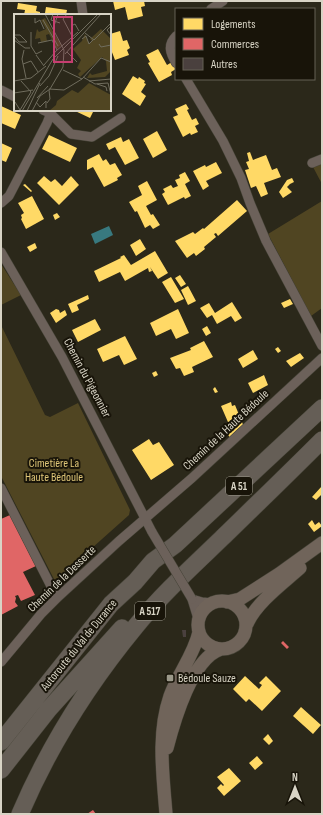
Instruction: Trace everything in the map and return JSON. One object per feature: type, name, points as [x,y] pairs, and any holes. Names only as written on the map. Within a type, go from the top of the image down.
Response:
[{"type":"highway","name":"Autoroute du Val de Durance","points":[[1,742],[111,604],[135,582],[153,561],[175,545],[322,408]]},
{"type":"highway","name":"Autoroute du Val de Durance","points":[[1,770],[49,709],[145,603],[192,556],[322,439]]},
{"type":"highway","name":"A 517","points":[[20,814],[49,755],[78,705],[136,626],[172,586],[322,439]]},
{"type":"highway","points":[[1,723],[43,671],[111,604]]},
{"type":"street","points":[[82,1],[83,14]]},
{"type":"street","points":[[212,8],[223,1]]},
{"type":"street","points":[[175,37],[171,41],[170,48],[175,61]]},
{"type":"street","points":[[187,80],[223,141],[241,178],[266,241],[322,346]]},
{"type":"street","points":[[1,90],[14,96]]},
{"type":"street","points":[[1,203],[9,196],[48,111],[71,134],[92,137],[121,118]]},
{"type":"street","points":[[312,163],[322,159]]},
{"type":"street","name":"Chemin du Pigeonnier","points":[[1,252],[62,357],[145,519],[192,599],[199,627]]},
{"type":"street","name":"Chemin de la Haute Bédoule","points":[[145,519],[192,478],[322,358]]},
{"type":"street","points":[[1,488],[56,598]]},
{"type":"street","name":"Chemin de la Desserte","points":[[1,662],[56,598],[145,519]]},
{"type":"street","points":[[227,602],[240,599],[279,574],[322,543]]},
{"type":"street","points":[[163,776],[166,752],[172,732],[186,694],[200,666],[212,654],[235,646],[240,642],[245,634],[251,614],[277,588],[322,550]]},
{"type":"street","points":[[192,599],[214,603]]},
{"type":"street","points":[[166,814],[162,730],[173,689],[194,647],[204,610],[220,601],[234,604],[245,616],[247,624]]},
{"type":"street","points":[[199,627],[202,639],[214,648],[221,650]]},
{"type":"green space","points":[[322,164],[322,184],[313,167]]},
{"type":"green space","points":[[322,201],[322,308],[311,316],[268,234]]},
{"type":"green space","points":[[1,264],[21,295],[1,305]]},
{"type":"green space","name":"Cimetière La Haute Bédoule","points":[[1,325],[45,415],[50,417],[78,403],[130,510],[129,515],[55,581],[1,476]]},
{"type":"water","points":[[109,226],[113,235],[95,244],[91,234]]},
{"type":"building: Logements","points":[[113,1],[144,1],[145,6],[141,7],[143,16],[128,20],[125,7],[115,10]]},
{"type":"building: Logements","points":[[18,3],[37,6],[36,11],[40,12],[40,14],[24,14],[25,10],[17,9]]},
{"type":"building: Logements","points":[[46,7],[67,10],[66,14],[45,13]]},
{"type":"building: Logements","points":[[120,31],[123,41],[127,40],[130,48],[127,50],[129,55],[115,60],[111,50],[111,34]]},
{"type":"building: Logements","points":[[158,49],[167,65],[172,62],[175,67],[175,70],[171,72],[172,75],[159,82],[148,63],[150,62],[146,55]]},
{"type":"building: Logements","points":[[133,76],[138,79],[139,77],[145,81],[144,83],[146,84],[141,92],[146,96],[140,106],[122,94]]},
{"type":"building: Logements","points":[[186,104],[192,120],[196,118],[199,124],[195,126],[198,132],[191,135],[190,133],[183,137],[173,117],[178,115],[175,109]]},
{"type":"building: Logements","points":[[1,106],[21,115],[15,129],[1,123]]},
{"type":"building: Logements","points":[[75,111],[94,111],[90,118]]},
{"type":"building: Logements","points":[[157,131],[167,150],[153,158],[143,139]]},
{"type":"building: Logements","points":[[49,135],[77,148],[70,162],[42,149]]},
{"type":"building: Logements","points":[[121,137],[123,142],[129,139],[139,158],[125,165],[115,147],[109,150],[106,144]]},
{"type":"building: Logements","points":[[1,143],[12,148],[6,162],[1,160]]},
{"type":"building: Logements","points":[[250,152],[253,160],[266,155],[272,170],[277,168],[281,177],[264,183],[268,194],[261,197],[256,186],[251,188],[245,170],[249,169],[246,162],[249,161],[247,153]]},
{"type":"building: Logements","points":[[99,154],[103,161],[106,159],[110,165],[115,163],[122,175],[117,178],[118,180],[104,187],[93,167],[87,170],[87,160]]},
{"type":"building: Logements","points":[[216,162],[222,173],[206,181],[209,186],[203,190],[193,171],[205,165],[206,167]]},
{"type":"building: Logements","points":[[185,172],[190,181],[185,184],[191,196],[185,199],[184,197],[168,205],[162,194],[165,192],[163,189],[171,185],[173,188],[178,186],[175,180],[180,178],[179,175]]},
{"type":"building: Logements","points":[[44,176],[51,182],[55,179],[62,186],[71,176],[79,185],[59,205],[37,183]]},
{"type":"building: Logements","points":[[292,178],[294,182],[287,187],[292,192],[283,198],[279,192],[287,180]]},
{"type":"building: Logements","points":[[147,181],[157,200],[146,206],[151,215],[153,214],[160,225],[153,229],[150,225],[145,228],[137,211],[135,212],[129,202],[142,195],[138,186]]},
{"type":"building: Logements","points":[[25,184],[32,191],[31,192],[23,185]]},
{"type":"building: Logements","points":[[32,196],[44,219],[26,229],[21,219],[21,215],[24,213],[18,203]]},
{"type":"building: Logements","points":[[237,200],[247,211],[218,236],[216,233],[214,234],[216,237],[204,247],[205,249],[196,256],[194,253],[187,258],[175,241],[193,232],[195,234],[203,228],[204,229]]},
{"type":"building: Logements","points":[[57,213],[60,217],[55,220],[53,215]]},
{"type":"building: Logements","points":[[140,239],[146,249],[136,256],[130,245]]},
{"type":"building: Logements","points":[[35,243],[37,248],[30,252],[27,247]]},
{"type":"building: Logements","points":[[155,251],[168,273],[158,279],[150,267],[152,271],[149,272],[148,268],[125,281],[120,272],[99,282],[94,271],[121,258],[120,257],[124,255],[131,265]]},
{"type":"building: Logements","points":[[180,275],[186,284],[181,287],[175,278]]},
{"type":"building: Logements","points":[[171,277],[184,299],[175,303],[162,282]]},
{"type":"building: Logements","points":[[188,286],[196,301],[188,305],[181,290]]},
{"type":"building: Logements","points":[[88,295],[89,299],[77,305],[79,310],[72,313],[68,304]]},
{"type":"building: Logements","points":[[290,299],[293,304],[284,308],[281,303]]},
{"type":"building: Logements","points":[[232,302],[242,318],[235,322],[231,316],[217,324],[212,315],[207,318],[200,308],[209,303],[215,313]]},
{"type":"building: Logements","points":[[56,309],[59,310],[60,313],[65,310],[67,315],[56,323],[50,313]]},
{"type":"building: Logements","points":[[178,309],[189,333],[176,339],[171,329],[156,336],[150,323]]},
{"type":"building: Logements","points":[[95,319],[101,330],[78,342],[72,330]]},
{"type":"building: Logements","points":[[207,326],[211,333],[206,336],[202,329]]},
{"type":"building: Logements","points":[[125,336],[137,359],[124,365],[119,355],[103,362],[97,349]]},
{"type":"building: Logements","points":[[204,341],[213,357],[192,367],[194,372],[184,376],[180,368],[176,369],[170,358],[191,350],[190,348]]},
{"type":"building: Logements","points":[[278,347],[281,351],[278,353],[275,349]]},
{"type":"building: Logements","points":[[253,350],[258,359],[243,368],[238,359]]},
{"type":"building: Logements","points":[[300,353],[304,358],[291,367],[286,361]]},
{"type":"building: Logements","points":[[156,371],[158,375],[154,377],[152,373]]},
{"type":"building: Logements","points":[[264,375],[268,385],[253,393],[248,383]]},
{"type":"building: Logements","points":[[215,387],[218,392],[215,393],[213,389]]},
{"type":"building: Logements","points":[[231,402],[232,406],[235,405],[244,427],[230,438],[226,431],[231,429],[221,406]]},
{"type":"building: Logements","points":[[149,439],[153,445],[159,442],[174,465],[151,480],[132,450]]},
{"type":"building: Logements","points":[[322,486],[322,494],[316,500],[312,497]]},
{"type":"building: Logements","points":[[312,520],[315,525],[319,522],[322,526],[314,532],[308,524]]},
{"type":"building: Logements","points":[[245,676],[259,689],[262,685],[259,683],[266,676],[281,691],[262,711],[249,699],[246,702],[233,689]]},
{"type":"building: Logements","points":[[301,707],[321,725],[313,734],[293,716]]},
{"type":"building: Logements","points":[[268,734],[273,741],[269,745],[263,739]]},
{"type":"building: Logements","points":[[257,756],[263,763],[255,770],[249,763]]},
{"type":"building: Logements","points":[[229,768],[241,781],[224,796],[217,788],[221,784],[223,786],[224,785],[217,777]]},
{"type":"building: Commerces","points":[[10,515],[36,566],[23,572],[35,595],[21,601],[18,595],[15,596],[15,602],[18,606],[1,615],[1,519]]},
{"type":"building: Commerces","points":[[283,641],[289,647],[287,649],[281,643]]},
{"type":"building: Commerces","points":[[93,810],[96,814],[87,814]]},
{"type":"building: Autres","points":[[182,630],[186,630],[186,637],[183,637]]},
{"type":"place","name":"Bédoule Sauze","points":[[170,678]]}]
